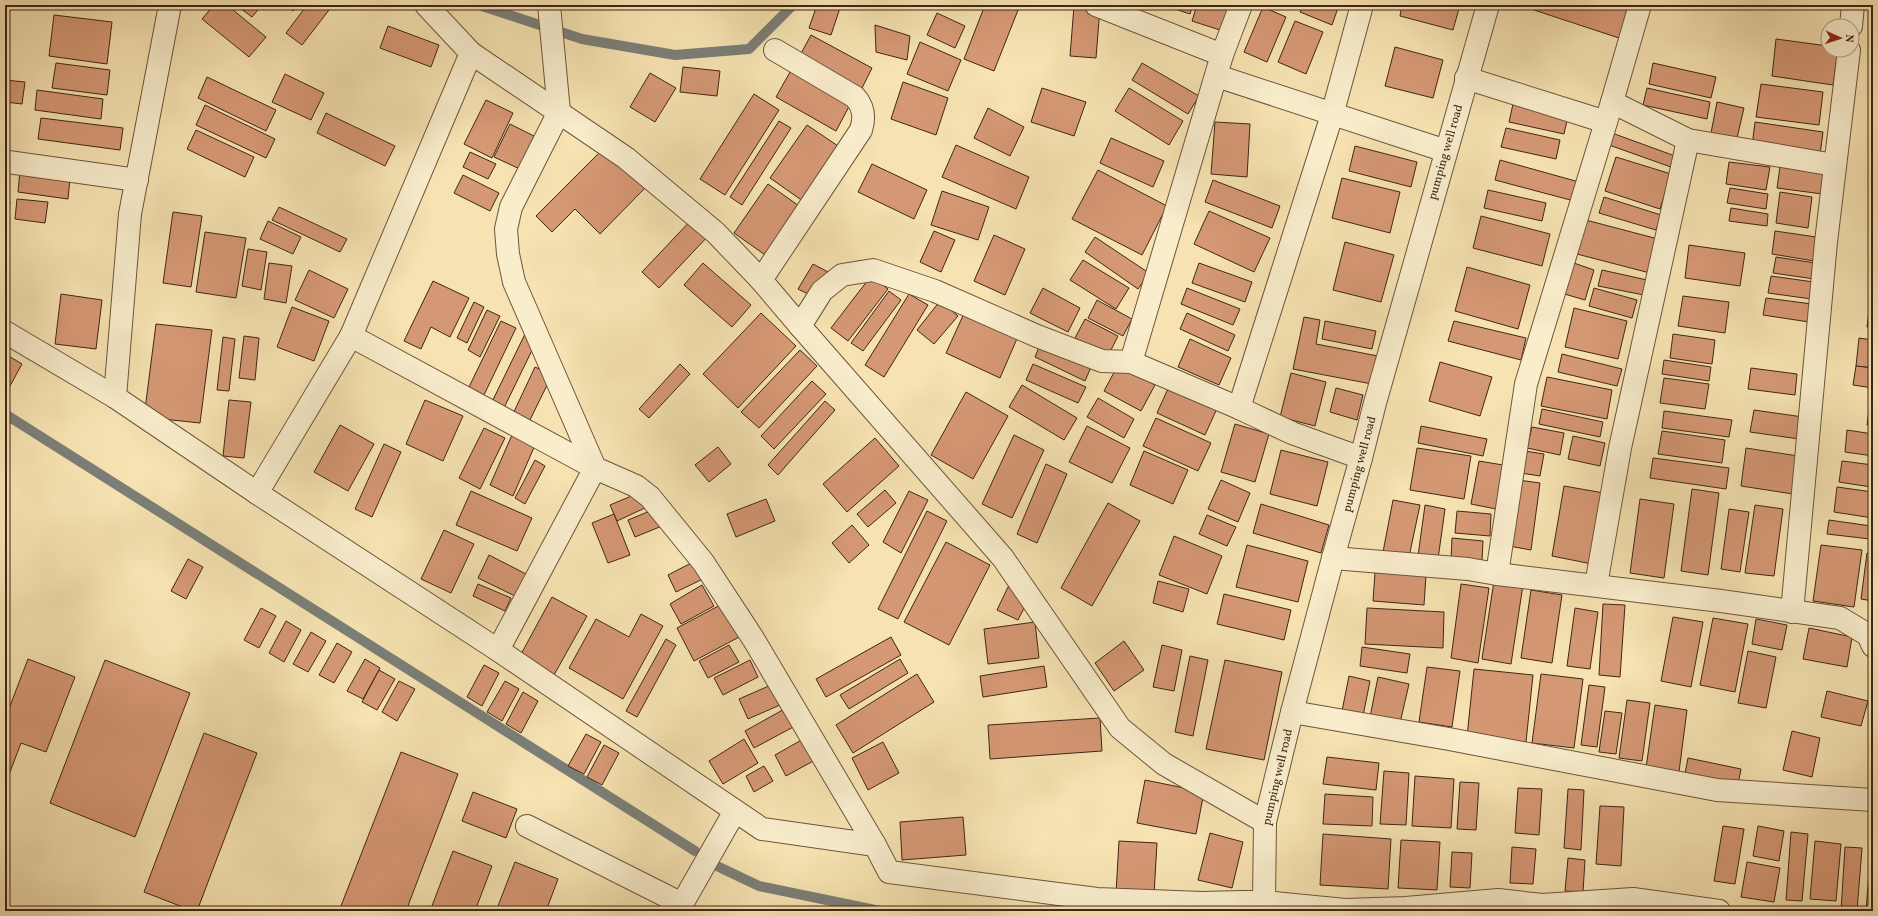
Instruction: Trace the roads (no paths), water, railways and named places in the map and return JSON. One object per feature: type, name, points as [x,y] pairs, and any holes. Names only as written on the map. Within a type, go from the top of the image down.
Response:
[{"type":"street","points":[[115,397],[130,214],[170,5]]},
{"type":"street","points":[[426,5],[471,53],[626,158],[716,233],[762,280],[800,326],[1003,558],[1120,728],[1164,764],[1265,822]]},
{"type":"street","points":[[1096,5],[1222,55]]},
{"type":"street","points":[[1131,362],[1222,55],[1240,5]]},
{"type":"street","points":[[1239,408],[1332,115],[1362,5]]},
{"type":"street","name":"pumping well road","points":[[1249,906],[1265,822],[1292,712],[1361,458],[1374,403],[1488,5]]},
{"type":"street","points":[[1497,574],[1526,384],[1640,5]]},
{"type":"street","points":[[1852,18],[1853,5]]},
{"type":"street","points":[[549,7],[559,112],[511,207],[506,229],[508,254],[514,282],[595,468]]},
{"type":"street","points":[[762,280],[861,130],[864,121],[861,103],[855,97],[775,50]]},
{"type":"street","points":[[257,493],[350,336],[471,53]]},
{"type":"street","points":[[1792,612],[1834,165],[1847,58]]},
{"type":"street","points":[[1217,76],[1446,152]]},
{"type":"street","points":[[1466,78],[1609,112],[1688,140],[1834,165]]},
{"type":"street","points":[[1596,585],[1620,448],[1688,140]]},
{"type":"street","points":[[8,162],[137,180]]},
{"type":"street","points":[[800,326],[822,291],[842,275],[873,270],[935,291],[1038,336],[1102,361],[1131,362],[1239,408],[1292,433],[1361,458]]},
{"type":"street","points":[[5,332],[115,397],[257,493],[498,650],[762,829],[875,845]]},
{"type":"street","points":[[350,336],[595,468],[636,486],[650,497],[703,562],[754,640],[890,872],[1097,899],[1345,910],[1406,908],[1498,900],[1542,905],[1633,899],[1719,911]]},
{"type":"street","points":[[498,650],[595,468]]},
{"type":"street","points":[[1333,558],[1468,569],[1840,618],[1868,635],[1873,646]]},
{"type":"street","points":[[1292,712],[1449,739],[1717,790],[1873,800]]},
{"type":"street","points":[[527,826],[682,904],[735,811]]},
{"type":"waterway","points":[[479,5],[582,39],[675,55],[749,49],[793,5]]},
{"type":"waterway","points":[[5,414],[695,851]]},
{"type":"waterway","points":[[719,867],[759,886],[880,911]]}]
